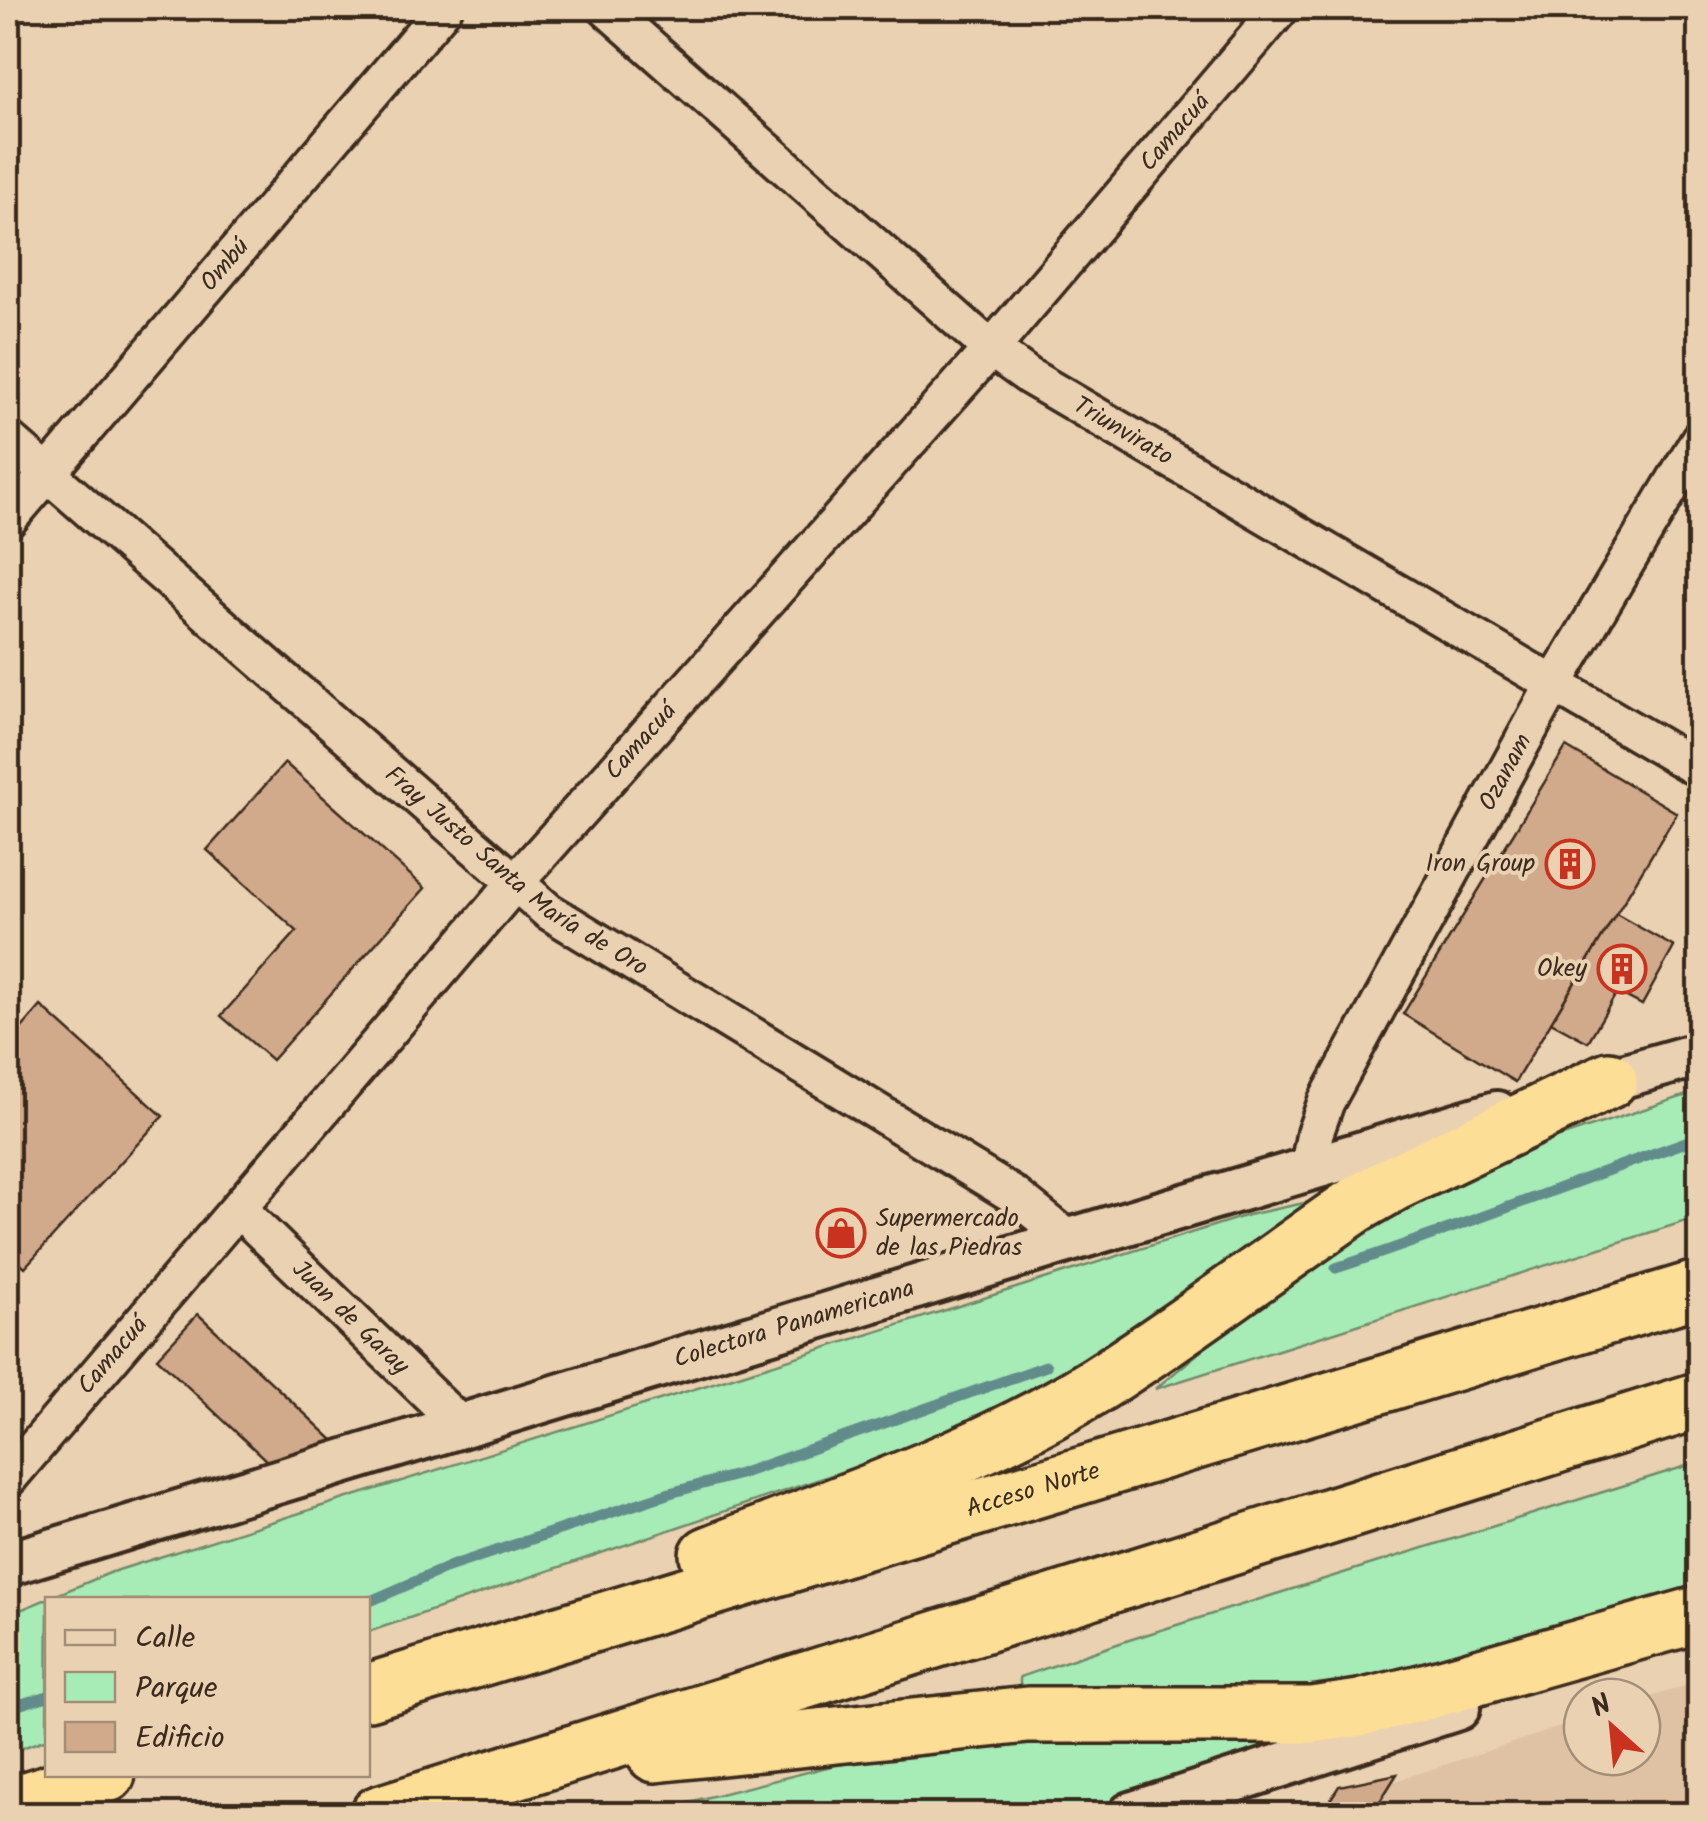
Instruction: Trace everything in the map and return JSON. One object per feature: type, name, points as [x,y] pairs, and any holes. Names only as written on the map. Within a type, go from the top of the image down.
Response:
[{"type":"highway","points":[[370,1690],[935,1465],[1010,1431],[1096,1385],[1354,1206],[1608,1080]]},
{"type":"highway","name":"Acceso Norte","points":[[370,1690],[1700,1288]]},
{"type":"highway","points":[[380,1814],[1700,1400]]},
{"type":"highway","points":[[528,1768],[1028,1715],[1312,1715],[1408,1696],[1700,1614]]},
{"type":"highway","points":[[8,1806],[98,1777]]},
{"type":"street","name":"Ombú","points":[[8,520],[444,8]]},
{"type":"street","name":"Triunvirato","points":[[606,8],[991,349],[1030,377],[1700,770]]},
{"type":"street","name":"Camacuá","points":[[8,1479],[514,884],[991,349],[1281,8]]},
{"type":"street","name":"Ozanam","points":[[1308,1169],[1326,1102],[1554,686],[1700,438]]},
{"type":"street","name":"Fray Justo Santa María de Oro","points":[[8,439],[548,911],[1014,1195],[1070,1240]]},
{"type":"street","name":"Colectora Panamericana","points":[[16,1553],[463,1427],[1070,1240],[1700,1054]]},
{"type":"street","name":"Juan de Garay","points":[[239,1210],[463,1427]]},
{"type":"street","points":[[1130,1814],[1700,1629]]},
{"type":"shaded area","points":[[1699,1681],[1699,1814],[1294,1814],[1562,1727],[1562,1777],[1662,1777],[1662,1693]]},
{"type":"green space","points":[[1699,1091],[1699,1217],[1155,1389],[1314,1258],[1439,1187],[1511,1153]]},
{"type":"green space","points":[[1337,1196],[1312,1222],[988,1422],[370,1631],[370,1597],[52,1597],[112,1572],[1248,1215]]},
{"type":"green space","points":[[1699,1462],[1699,1594],[1328,1692],[1020,1687],[1020,1677],[1129,1640]]},
{"type":"green space","points":[[45,1600],[45,1740],[8,1753],[8,1615]]},
{"type":"green space","points":[[1366,1729],[1096,1814],[641,1814],[887,1752],[1028,1739]]},
{"type":"building","name":"Iron Group","points":[[1566,747],[1677,813],[1515,1082],[1403,1014]]},
{"type":"building","points":[[285,763],[425,888],[272,1060],[221,1016],[297,931],[207,850]]},
{"type":"building","name":"Okey","points":[[1616,914],[1674,947],[1642,1005],[1617,992],[1588,1042],[1551,1022]]},
{"type":"building","points":[[41,1006],[163,1116],[25,1267],[8,1252],[8,1044]]},
{"type":"building","points":[[198,1314],[335,1442],[269,1463],[157,1358]]},
{"type":"building","points":[[1397,1774],[1372,1814],[1321,1814],[1339,1786]]},
{"type":"waterway","points":[[1336,1268],[1700,1137]]},
{"type":"waterway","points":[[370,1601],[451,1566],[670,1493],[740,1474],[1046,1366]]},
{"type":"waterway","points":[[8,1708],[45,1697]]},
{"type":"place","name":"Iron Group","points":[[1570,864]]},
{"type":"place","name":"Okey","points":[[1622,969]]},
{"type":"place","name":"Supermercado de las Piedras","points":[[841,1233]]}]
